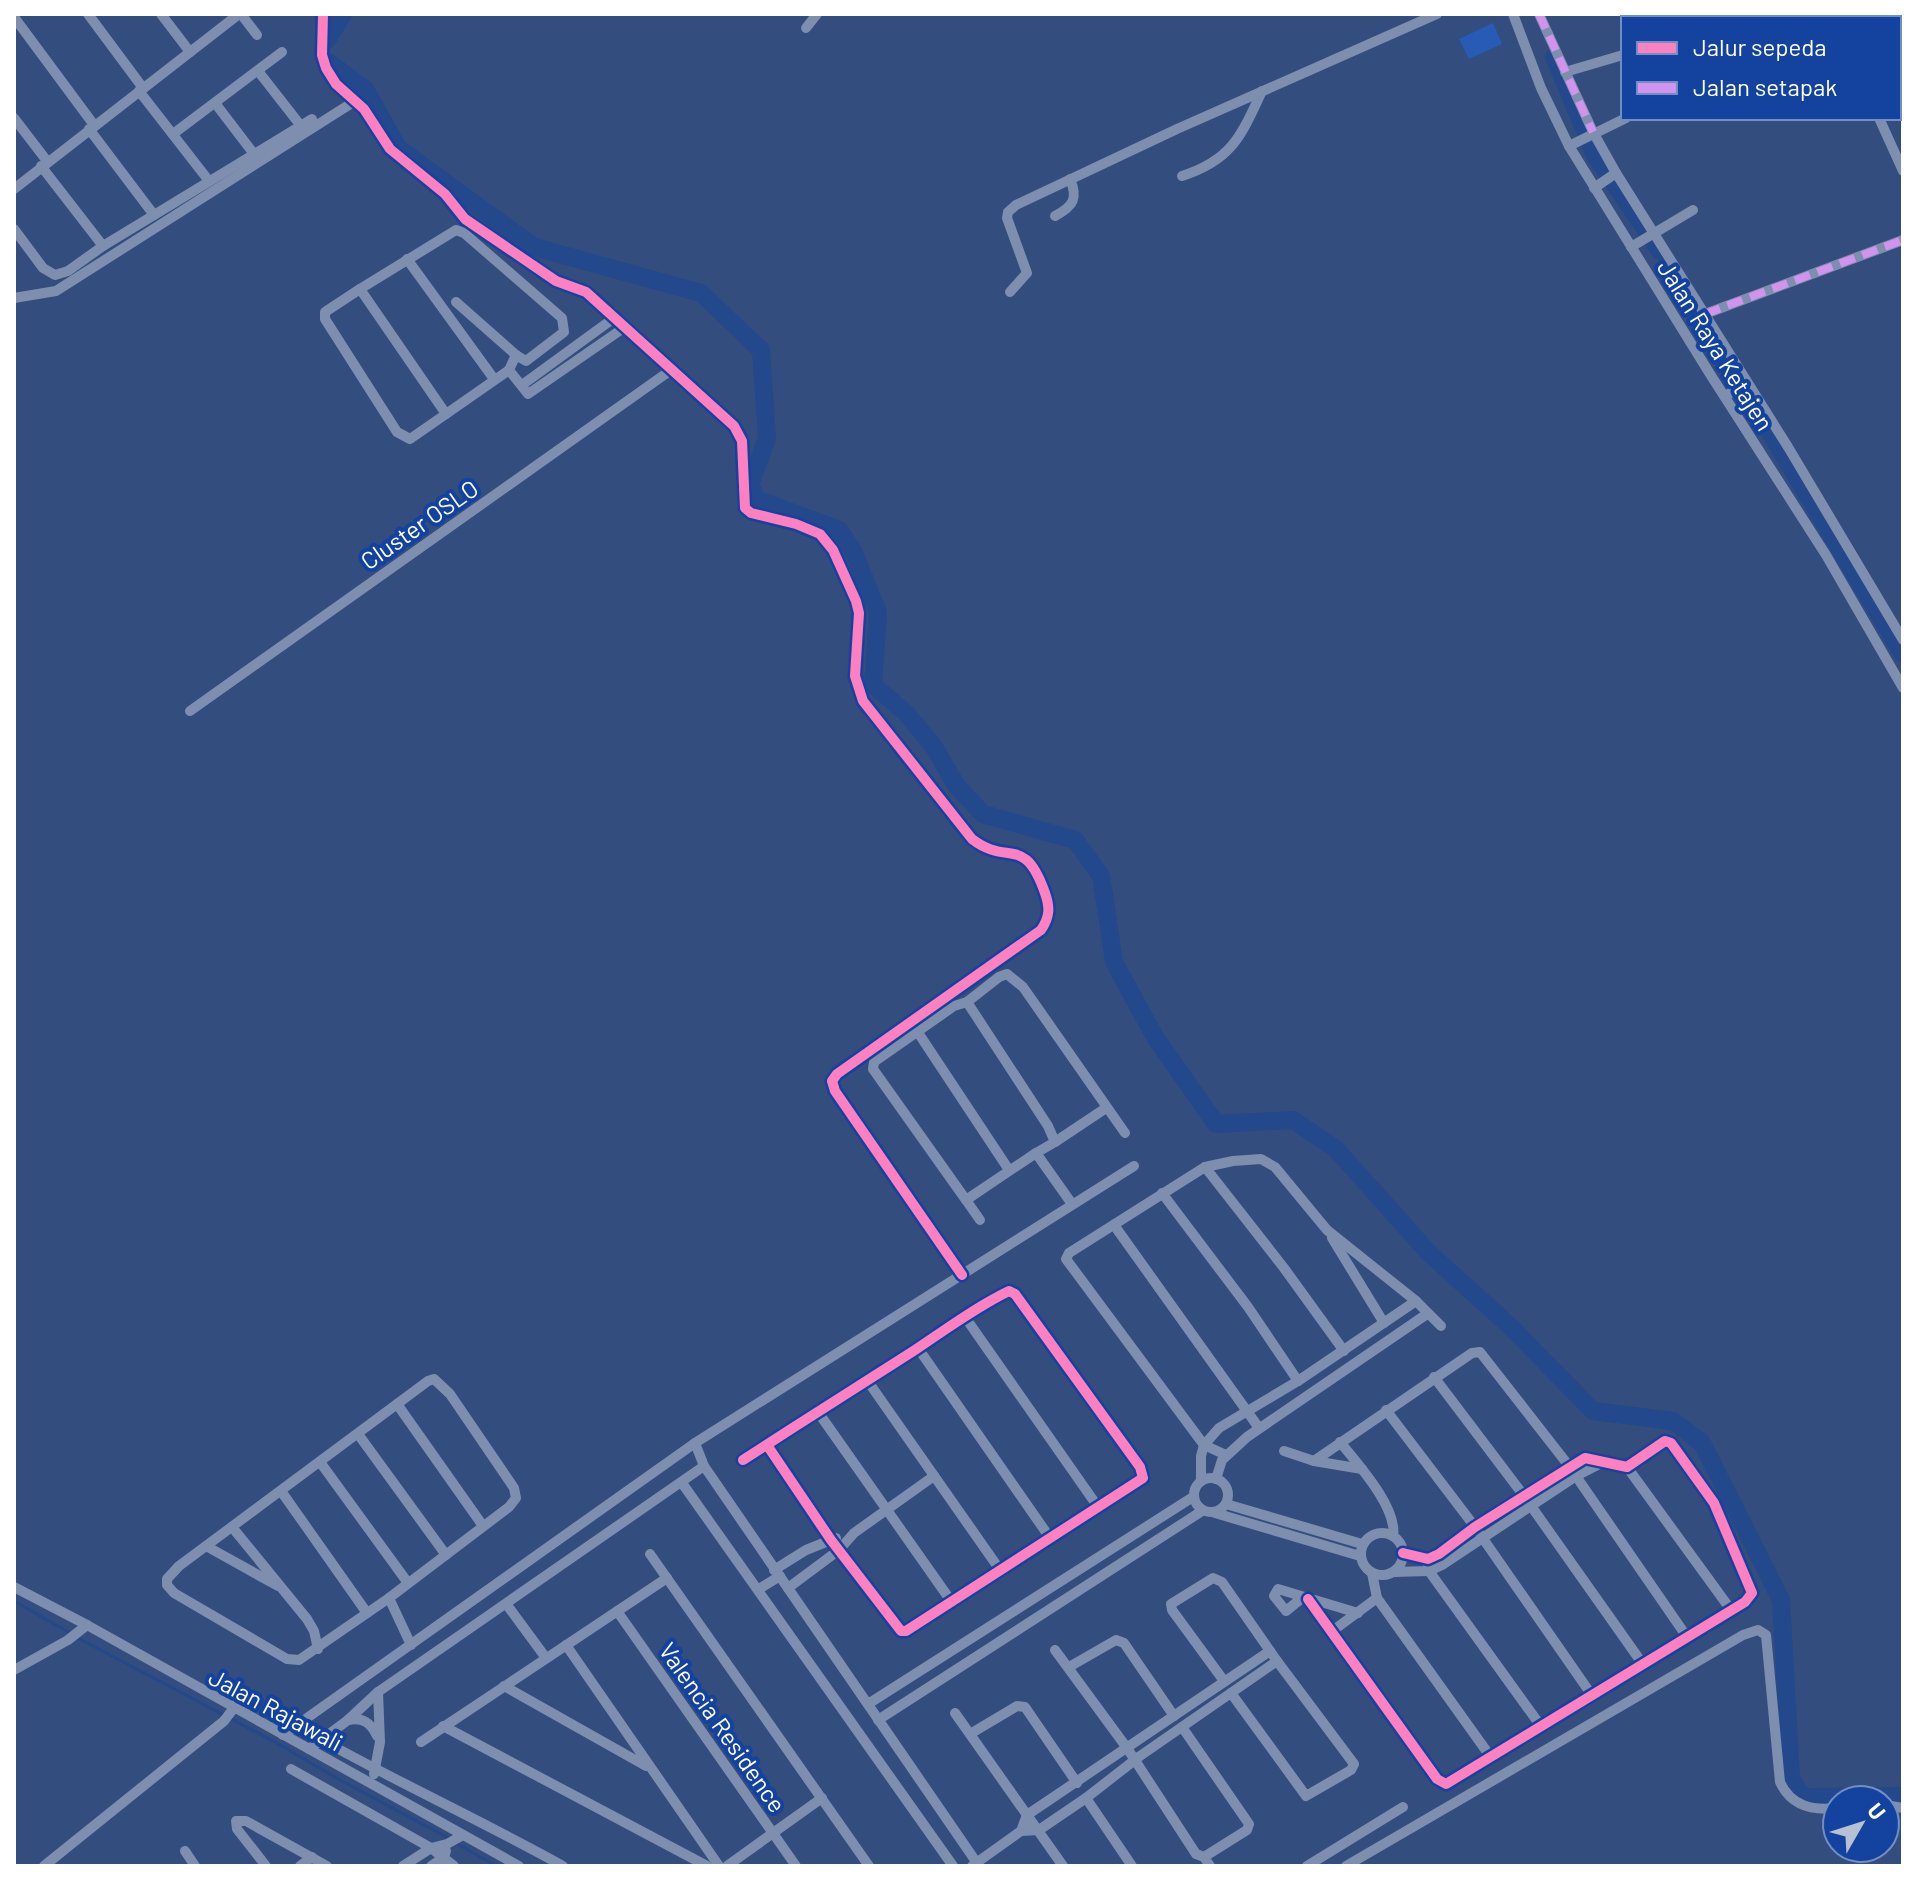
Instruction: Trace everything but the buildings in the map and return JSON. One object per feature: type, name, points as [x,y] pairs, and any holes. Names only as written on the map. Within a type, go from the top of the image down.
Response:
[{"type":"street","points":[[88,14],[209,181]]},
{"type":"street","points":[[161,14],[190,52]]},
{"type":"street","points":[[14,189],[240,14],[257,35]]},
{"type":"street","points":[[323,14],[322,55],[326,68],[336,84],[364,109],[390,149],[445,194],[465,219],[556,281],[586,292],[740,433],[745,508],[751,513],[796,524],[820,534],[833,550],[859,613],[855,676],[863,701],[972,839],[986,848],[1020,855],[1031,862],[1048,902],[1048,919],[1041,930],[837,1074],[832,1081],[835,1091],[962,1275]]},
{"type":"street","points":[[806,28],[817,14]]},
{"type":"street","points":[[1010,292],[1027,273],[1008,212],[1021,202],[1437,14]]},
{"type":"street","name":"Jalan Raya Ketajen","points":[[1513,14],[1541,88],[1594,188],[1635,244],[1826,555],[1903,688]]},
{"type":"street","points":[[1539,14],[1610,176],[1705,314],[1903,640]]},
{"type":"street","points":[[14,17],[154,215]]},
{"type":"street","points":[[173,134],[282,52]]},
{"type":"street","points":[[1565,72],[1621,56]]},
{"type":"street","points":[[258,71],[301,126]]},
{"type":"street","points":[[1182,176],[1213,163],[1236,143],[1262,91]]},
{"type":"street","points":[[14,298],[56,291],[355,101]]},
{"type":"street","points":[[215,103],[254,154]]},
{"type":"street","points":[[14,118],[103,246]]},
{"type":"street","points":[[14,229],[43,268],[55,275],[68,271],[103,246],[312,119]]},
{"type":"street","points":[[1572,144],[1621,120]]},
{"type":"street","points":[[1880,120],[1903,171]]},
{"type":"street","points":[[1594,188],[1610,176]]},
{"type":"street","points":[[1055,216],[1075,200],[1076,193],[1070,179]]},
{"type":"street","points":[[1635,244],[1693,210]]},
{"type":"street","points":[[456,302],[526,361],[564,332],[562,318],[464,233],[456,230],[325,312],[325,319],[397,432],[410,439],[509,370],[516,355]]},
{"type":"street","points":[[1705,314],[1903,240]]},
{"type":"street","points":[[407,259],[494,379]]},
{"type":"street","points":[[360,289],[446,414]]},
{"type":"street","points":[[525,389],[614,318]]},
{"type":"street","points":[[525,389],[625,327]]},
{"type":"street","points":[[509,370],[525,389]]},
{"type":"street","name":"Cluster OSLO","points":[[190,711],[671,370]]},
{"type":"street","points":[[1727,394],[1744,382]]},
{"type":"street","points":[[980,1220],[873,1069],[874,1062],[954,1006],[967,1002],[999,977],[1007,974],[1023,987],[1125,1133]]},
{"type":"street","points":[[967,1002],[1034,1102],[1055,1142]]},
{"type":"street","points":[[917,1031],[1009,1170]]},
{"type":"street","points":[[966,1200],[1106,1108]]},
{"type":"street","points":[[1036,1153],[1072,1204]]},
{"type":"street","points":[[1226,1455],[1204,1445],[1068,1263],[1069,1253],[1205,1167],[1251,1158],[1268,1162],[1327,1230],[1384,1323]]},
{"type":"street","points":[[283,1735],[695,1443],[1134,1166]]},
{"type":"street","points":[[1205,1167],[1344,1351]]},
{"type":"street","points":[[1162,1193],[1248,1307],[1298,1381]]},
{"type":"street","points":[[1114,1225],[1259,1428]]},
{"type":"street","points":[[1327,1230],[1416,1301],[1441,1326]]},
{"type":"street","points":[[743,1460],[1006,1292],[1015,1294],[1140,1467],[1143,1478],[912,1629],[901,1631],[831,1540],[767,1445]]},
{"type":"street","points":[[1360,1556],[1202,1511],[1193,1497],[1201,1481],[1201,1456],[1204,1445],[1219,1428],[1298,1381],[1416,1301]]},
{"type":"street","points":[[1216,1479],[1226,1455],[1259,1428],[1427,1314]]},
{"type":"street","points":[[965,1317],[1098,1507]]},
{"type":"street","points":[[1367,1334],[1377,1348]]},
{"type":"street","points":[[918,1348],[1050,1538]]},
{"type":"street","points":[[1314,1461],[1434,1377],[1472,1353],[1480,1352],[1569,1466],[1687,1637]]},
{"type":"street","points":[[1321,1365],[1332,1379]]},
{"type":"street","points":[[1434,1377],[1642,1663]]},
{"type":"street","points":[[434,1379],[450,1394],[514,1488],[516,1498],[509,1507],[389,1598],[299,1660],[287,1659],[174,1593],[167,1585],[167,1579],[179,1566],[397,1404],[434,1379]]},
{"type":"street","points":[[867,1380],[1000,1570]]},
{"type":"street","points":[[397,1404],[483,1526]]},
{"type":"street","points":[[1386,1410],[1479,1532],[1591,1694]]},
{"type":"street","points":[[818,1412],[951,1601]]},
{"type":"street","points":[[358,1434],[446,1555]]},
{"type":"street","points":[[1340,1442],[1392,1515],[1395,1527],[1393,1536]]},
{"type":"street","points":[[1358,1613],[1305,1599],[1441,1783],[1446,1784],[1749,1599],[1752,1588],[1710,1496],[1668,1442],[1627,1467]]},
{"type":"street","points":[[695,1443],[704,1466],[976,1865],[1021,1831],[1027,1815],[1270,1651]]},
{"type":"street","points":[[1284,1451],[1314,1461],[1362,1469]]},
{"type":"street","points":[[1527,1501],[1569,1466],[1585,1458],[1627,1467],[1731,1610]]},
{"type":"street","points":[[1403,1553],[1428,1559],[1439,1554],[1527,1501],[1605,1461]]},
{"type":"street","points":[[320,1462],[408,1583]]},
{"type":"street","points":[[309,1749],[348,1720],[378,1692],[704,1466]]},
{"type":"street","points":[[788,1588],[839,1550],[854,1533],[934,1476]]},
{"type":"street","points":[[1201,1481],[1216,1479],[1227,1489],[1226,1504],[1215,1513]]},
{"type":"street","points":[[682,1483],[953,1866]]},
{"type":"street","points":[[281,1491],[367,1613]]},
{"type":"street","points":[[868,1704],[1193,1497]]},
{"type":"street","points":[[1226,1504],[1362,1544]]},
{"type":"street","points":[[878,1720],[1202,1511]]},
{"type":"street","points":[[232,1527],[307,1619],[314,1631],[318,1649]]},
{"type":"street","points":[[1394,1572],[1401,1564],[1403,1553],[1400,1543],[1384,1532],[1371,1535],[1362,1544],[1360,1556],[1364,1566],[1372,1573],[1383,1576],[1394,1572],[1429,1571],[1479,1532]]},
{"type":"street","points":[[759,1589],[800,1554],[854,1533]]},
{"type":"street","points":[[206,1546],[282,1588]]},
{"type":"street","points":[[650,1554],[869,1866]]},
{"type":"street","points":[[800,1554],[812,1569]]},
{"type":"street","points":[[1428,1559],[1429,1571],[1540,1725]]},
{"type":"street","points":[[1372,1573],[1377,1598],[1490,1756]]},
{"type":"street","points":[[421,1742],[667,1578]]},
{"type":"street","points":[[1224,1681],[1172,1610],[1171,1604],[1213,1578],[1219,1579],[1354,1764],[1351,1770],[1306,1796],[1231,1693]]},
{"type":"street","name":"Jalan Rajawali","points":[[14,1587],[229,1714],[283,1735],[372,1783],[455,1840],[519,1866]]},
{"type":"street","points":[[389,1598],[411,1645]]},
{"type":"street","points":[[1331,1632],[1377,1598]]},
{"type":"street","points":[[507,1605],[546,1658]]},
{"type":"street","name":"Valencia Residence","points":[[617,1611],[796,1866]]},
{"type":"street","points":[[14,1670],[85,1627]]},
{"type":"street","points":[[1346,1866],[1743,1635],[1758,1630],[1766,1635],[1780,1782],[1788,1796],[1799,1804],[1821,1807]]},
{"type":"street","points":[[1069,1667],[1108,1643],[1116,1640],[1124,1643],[1174,1716]]},
{"type":"street","points":[[566,1645],[719,1866]]},
{"type":"street","points":[[1055,1650],[1127,1748],[1196,1854],[1207,1861],[1247,1830],[1249,1824],[1182,1727]]},
{"type":"street","points":[[1021,1831],[1039,1830],[1277,1661]]},
{"type":"street","points":[[504,1686],[651,1769]]},
{"type":"street","points":[[372,1783],[380,1742],[378,1692]]},
{"type":"street","points":[[1197,1700],[1206,1711]]},
{"type":"street","points":[[970,1734],[1017,1706],[1025,1707],[1077,1783]]},
{"type":"street","points":[[955,1713],[1063,1866]]},
{"type":"street","points":[[44,1866],[229,1714]]},
{"type":"street","points":[[348,1720],[367,1722],[380,1742]]},
{"type":"street","points":[[443,1726],[707,1866]]},
{"type":"street","points":[[322,1740],[563,1866]]},
{"type":"street","points":[[291,1769],[431,1848],[454,1866]]},
{"type":"street","points":[[727,1866],[822,1798]]},
{"type":"street","points":[[1086,1798],[1132,1866]]},
{"type":"street","points":[[1307,1866],[1403,1807]]},
{"type":"street","points":[[266,1866],[237,1829],[236,1821],[246,1821],[327,1866]]},
{"type":"street","points":[[403,1866],[431,1848],[455,1840]]},
{"type":"street","points":[[431,1866],[444,1857],[455,1840]]},
{"type":"street","points":[[185,1851],[195,1866]]},
{"type":"street","points":[[300,1866],[312,1857]]},
{"type":"shaded area","points":[[1493,23],[1502,44],[1469,59],[1459,39]]},
{"type":"waterway","points":[[327,40],[343,14]]},
{"type":"waterway","points":[[1554,57],[1595,155],[1660,251]]},
{"type":"waterway","points":[[328,62],[365,89],[398,148],[534,247],[701,293],[761,350],[767,438],[750,485],[756,499],[839,530],[853,551],[878,612],[873,685],[906,713],[934,747],[956,785],[983,814],[1075,840],[1101,876],[1114,962],[1155,1037],[1216,1124],[1293,1120],[1336,1149],[1429,1253],[1512,1328],[1593,1411],[1673,1421],[1702,1443],[1781,1600],[1791,1778],[1803,1797],[1903,1796]]},
{"type":"waterway","points":[[1699,314],[1903,654]]},
{"type":"waterway","points":[[14,1601],[70,1633]]},
{"type":"waterway","points":[[76,1637],[450,1839]]},
{"type":"waterway","points":[[456,1843],[496,1866]]},
{"type":"marked path","points":[[1539,14],[1593,132]]},
{"type":"marked path","points":[[1705,314],[1903,240]]},
{"type":"cycle path","points":[[323,14],[322,55],[326,68],[336,84],[364,109],[390,149],[445,194],[465,219],[556,281],[586,292],[734,426],[742,441],[745,508],[751,513],[796,524],[820,534],[833,550],[859,613],[855,676],[863,701],[972,839],[996,851],[1022,857],[1037,875],[1048,907],[1048,916],[1041,930],[837,1074],[832,1081],[835,1091],[962,1275]]},
{"type":"cycle path","points":[[743,1460],[973,1311],[1009,1291],[1015,1294],[1140,1467],[1143,1478],[906,1631],[901,1631],[831,1540],[767,1445]]},
{"type":"cycle path","points":[[1308,1599],[1437,1779],[1446,1784],[1745,1602],[1752,1593],[1714,1503],[1671,1443],[1665,1441],[1627,1467],[1585,1458],[1475,1527],[1439,1554],[1428,1559],[1403,1553]]}]
